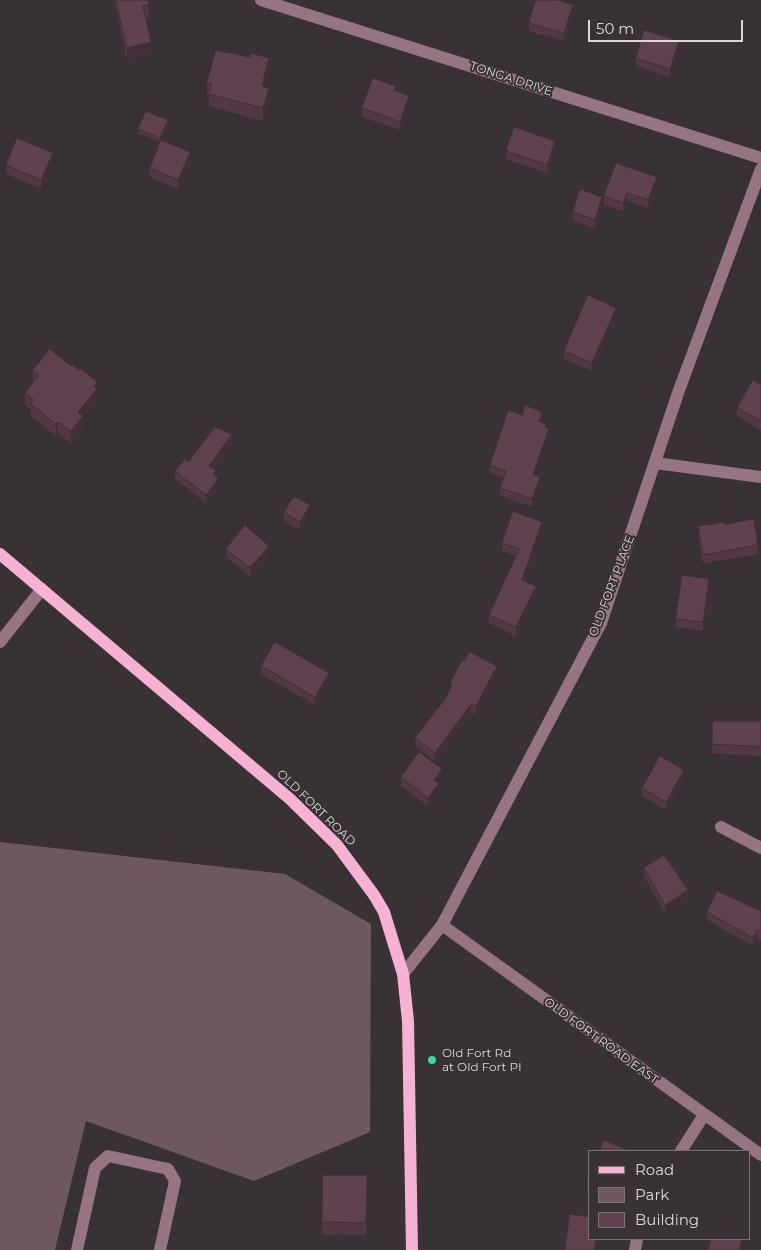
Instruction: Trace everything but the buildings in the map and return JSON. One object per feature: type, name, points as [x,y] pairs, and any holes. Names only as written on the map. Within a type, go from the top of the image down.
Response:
[{"type":"main road","name":"OLD FORT ROAD","points":[[0,554],[290,799],[337,845],[362,876],[384,912],[403,974],[408,1021],[412,1250]]},
{"type":"street","name":"TONGA DRIVE","points":[[261,0],[761,158]]},
{"type":"street","name":"OLD FORT PLACE","points":[[403,974],[442,925],[601,623],[678,393],[761,169]]},
{"type":"street","points":[[656,463],[761,477]]},
{"type":"street","points":[[0,642],[42,589]]},
{"type":"street","points":[[721,827],[761,848]]},
{"type":"street","name":"OLD FORT ROAD EAST","points":[[442,925],[761,1155]]},
{"type":"street","points":[[682,1150],[704,1115]]},
{"type":"street","points":[[77,1250],[94,1168],[108,1156],[168,1169],[175,1181],[160,1250]]},
{"type":"green space","points":[[0,842],[285,874],[371,924],[370,1132],[254,1181],[86,1121],[55,1250],[0,1250]]},
{"type":"place","name":"Old Fort Rd at Old Fort Pl","points":[[432,1060]]}]
